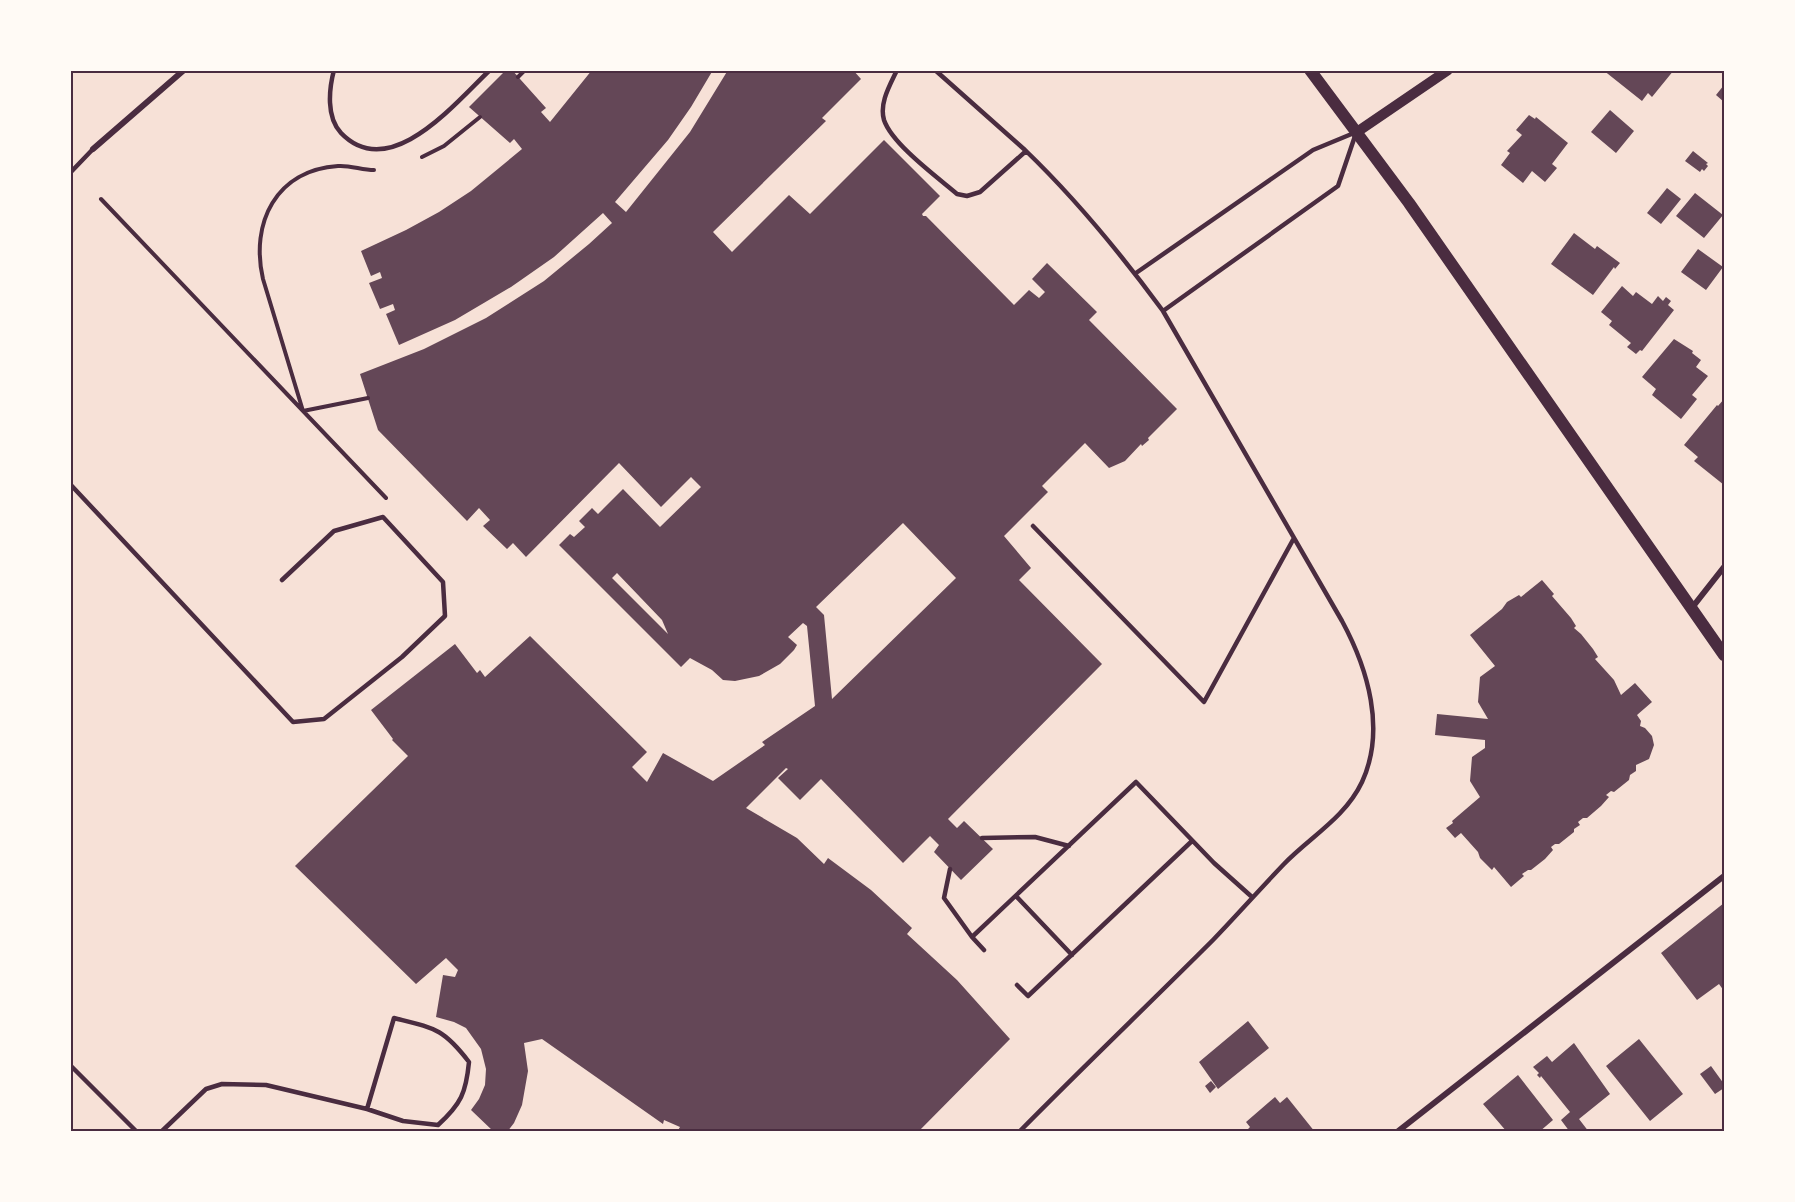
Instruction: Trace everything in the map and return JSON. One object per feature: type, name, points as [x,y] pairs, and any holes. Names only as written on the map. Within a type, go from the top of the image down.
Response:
[{"type":"main road","points":[[1310,70],[1422,222],[1725,655]]},
{"type":"street","points":[[93,149],[183,70]]},
{"type":"street","points":[[1357,132],[1448,70]]},
{"type":"street","points":[[1692,609],[1725,567]]},
{"type":"street","points":[[1397,1131],[1725,876]]},
{"type":"lane","points":[[334,70],[330,106],[338,129],[350,141],[369,148],[381,149],[404,144],[424,132],[490,70]]},
{"type":"lane","points":[[897,70],[885,94],[884,119],[898,142],[957,194],[967,195],[980,192],[1026,151]]},
{"type":"lane","points":[[935,70],[1026,151],[1076,202],[1136,273],[1163,310],[1334,606],[1355,648],[1370,692],[1373,738],[1367,768],[1355,794],[1339,815],[1291,856],[1215,938],[1019,1131]]},
{"type":"lane","points":[[1136,273],[1313,150],[1357,132]]},
{"type":"lane","points":[[1163,310],[1338,186],[1357,132]]},
{"type":"lane","points":[[70,173],[93,149]]},
{"type":"lane","points":[[70,484],[293,722],[324,719],[402,657],[446,616],[443,582],[383,517],[334,531],[282,580]]},
{"type":"lane","points":[[1033,526],[1204,702],[1294,538]]},
{"type":"lane","points":[[972,938],[1136,782],[1192,841],[1252,897]]},
{"type":"lane","points":[[982,838],[1035,837],[1069,846]]},
{"type":"lane","points":[[1017,985],[1028,996],[1192,841]]},
{"type":"lane","points":[[950,869],[944,898],[972,938],[984,950]]},
{"type":"lane","points":[[1016,896],[1072,955]]},
{"type":"lane","points":[[161,1131],[206,1089],[222,1084],[266,1085],[367,1109],[403,1121],[438,1125],[453,1112],[466,1087],[469,1062],[452,1041],[433,1028],[394,1018],[367,1109]]},
{"type":"lane","points":[[70,1065],[136,1131]]},
{"type":"path","points":[[518,77],[525,70]]},
{"type":"path","points":[[419,158],[444,146],[480,117]]},
{"type":"path","points":[[303,411],[259,261],[258,248],[264,218],[283,190],[308,173],[337,166],[365,170],[382,169]]},
{"type":"path","points":[[101,199],[387,499]]},
{"type":"path","points":[[303,411],[368,398]]},
{"type":"building","points":[[506,70],[512,70],[546,108],[541,112],[550,122],[592,70],[713,70],[668,140],[615,202],[626,212],[690,132],[728,70],[853,70],[861,79],[822,118],[826,121],[713,232],[732,252],[789,195],[810,214],[884,140],[940,196],[922,214],[923,216],[926,216],[1014,305],[1029,290],[1039,298],[1045,292],[1032,279],[1047,263],[1097,312],[1089,320],[1177,409],[1148,438],[1149,440],[1142,446],[1141,444],[1125,461],[1109,468],[1085,443],[1042,486],[1048,492],[1004,536],[1031,568],[1019,580],[1102,664],[948,819],[957,828],[964,821],[993,849],[961,880],[934,852],[939,845],[930,836],[903,863],[821,779],[800,800],[778,778],[788,769],[786,768],[746,808],[797,838],[824,864],[828,858],[871,890],[912,928],[907,934],[957,980],[1010,1039],[918,1132],[677,1132],[680,1127],[664,1120],[663,1124],[542,1039],[524,1043],[528,1071],[522,1105],[507,1132],[494,1132],[471,1110],[485,1085],[486,1069],[481,1049],[466,1028],[436,1017],[443,975],[455,977],[458,970],[446,958],[416,984],[295,866],[408,756],[392,740],[371,710],[455,644],[477,673],[480,670],[485,677],[530,636],[647,752],[632,767],[647,782],[663,753],[713,781],[765,745],[762,742],[815,706],[807,626],[803,623],[788,637],[797,645],[794,650],[780,664],[759,676],[735,681],[723,680],[712,670],[690,658],[681,667],[559,545],[570,534],[574,537],[585,527],[579,521],[592,508],[598,514],[623,489],[660,527],[701,487],[691,477],[661,507],[619,463],[526,557],[513,543],[507,549],[483,526],[490,520],[479,508],[467,521],[378,430],[360,374],[424,349],[486,318],[544,281],[612,223],[603,213],[554,257],[511,287],[455,320],[399,345],[386,314],[395,310],[393,304],[380,309],[369,283],[382,278],[380,272],[371,276],[361,251],[439,212],[471,191],[522,149],[514,139],[510,143],[469,107]],"holes":[[[903,523],[956,578],[832,699],[824,615],[816,607]],[[617,573],[662,620],[668,634],[612,578]]]},
{"type":"building","points":[[1603,70],[1674,70],[1652,97],[1648,93],[1642,101]]},
{"type":"building","points":[[1724,85],[1724,102],[1716,95]]},
{"type":"building","points":[[1610,110],[1634,131],[1616,153],[1591,132]]},
{"type":"building","points":[[1529,115],[1535,119],[1536,117],[1568,143],[1552,164],[1557,168],[1545,182],[1532,171],[1523,183],[1501,165],[1510,153],[1507,151],[1522,135],[1516,130]]},
{"type":"building","points":[[1693,151],[1708,163],[1704,171],[1702,169],[1700,172],[1685,161]]},
{"type":"building","points":[[1667,188],[1681,199],[1661,224],[1647,213]]},
{"type":"building","points":[[1695,193],[1723,215],[1704,238],[1676,216]]},
{"type":"building","points":[[1574,233],[1595,249],[1597,246],[1620,263],[1615,269],[1614,267],[1593,295],[1551,264]]},
{"type":"building","points":[[1698,249],[1723,267],[1706,290],[1681,272]]},
{"type":"building","points":[[1622,286],[1633,296],[1636,292],[1652,304],[1658,296],[1663,301],[1666,297],[1671,301],[1668,305],[1674,310],[1642,351],[1636,354],[1627,347],[1631,343],[1609,325],[1612,321],[1601,312]]},
{"type":"building","points":[[1674,339],[1693,351],[1692,353],[1701,360],[1696,367],[1708,376],[1692,395],[1697,399],[1681,419],[1652,395],[1656,389],[1642,377]]},
{"type":"building","points":[[1724,399],[1724,485],[1694,461],[1698,457],[1684,445]]},
{"type":"building","points":[[1542,580],[1571,618],[1576,626],[1574,628],[1593,649],[1598,657],[1595,659],[1614,680],[1621,695],[1635,683],[1652,702],[1637,715],[1641,721],[1640,726],[1652,736],[1654,745],[1649,759],[1636,765],[1636,771],[1630,775],[1629,780],[1614,792],[1611,791],[1606,795],[1609,797],[1601,806],[1587,818],[1578,822],[1580,825],[1574,829],[1574,832],[1559,844],[1551,847],[1553,850],[1545,859],[1522,874],[1524,876],[1511,887],[1494,867],[1492,870],[1480,858],[1478,852],[1461,833],[1455,838],[1446,828],[1480,797],[1470,781],[1472,757],[1485,748],[1485,740],[1435,735],[1437,714],[1488,719],[1478,702],[1480,677],[1495,666],[1470,635],[1502,609],[1507,602],[1519,595],[1521,597]]},
{"type":"building","points":[[1724,903],[1724,991],[1719,984],[1697,1000],[1661,953]]},
{"type":"building","points":[[1248,1021],[1269,1048],[1218,1089],[1199,1062]]},
{"type":"building","points":[[1639,1039],[1683,1094],[1650,1121],[1606,1066]]},
{"type":"building","points":[[1574,1043],[1610,1094],[1579,1119],[1589,1132],[1570,1132],[1561,1120],[1570,1112],[1541,1076],[1540,1078],[1537,1075],[1539,1073],[1533,1067],[1547,1056],[1552,1062]]},
{"type":"building","points":[[1711,1066],[1724,1084],[1724,1088],[1715,1094],[1700,1074]]},
{"type":"building","points":[[1518,1075],[1553,1120],[1539,1132],[1507,1132],[1483,1104]]},
{"type":"building","points":[[1211,1081],[1216,1087],[1210,1093],[1205,1086]]},
{"type":"building","points":[[1275,1097],[1280,1103],[1287,1097],[1315,1132],[1245,1132],[1250,1127],[1246,1122]]}]
